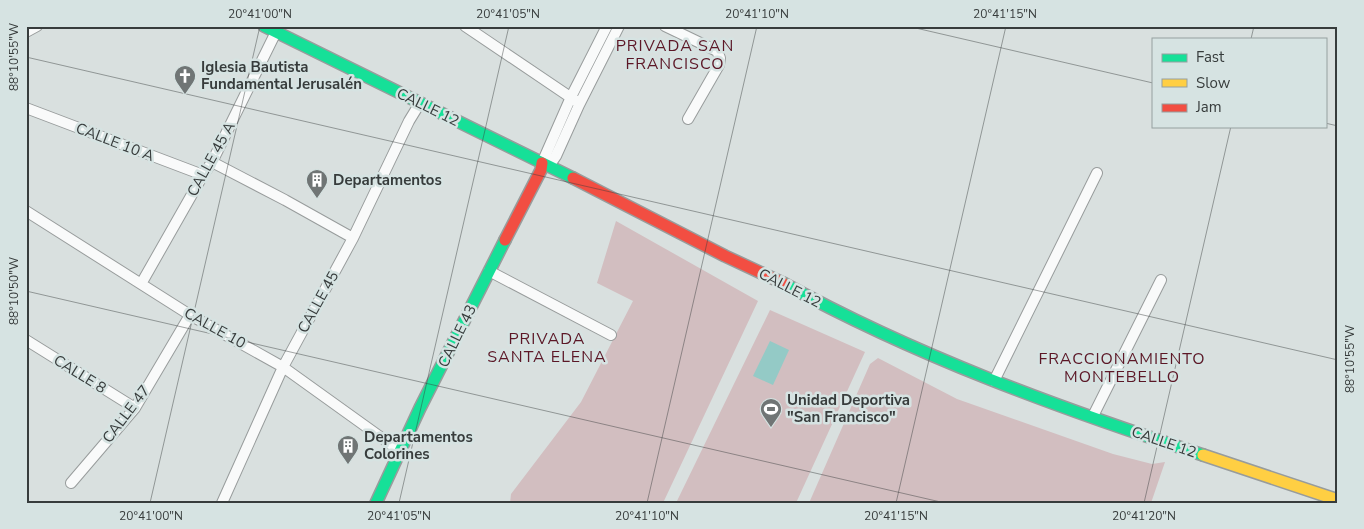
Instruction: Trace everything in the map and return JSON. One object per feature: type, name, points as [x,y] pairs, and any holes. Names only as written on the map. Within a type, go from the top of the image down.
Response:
[{"type":"street","points":[[26,32],[37,26]]},
{"type":"street","name":"CALLE 12","points":[[264,26],[725,256],[777,280],[840,314],[902,343],[994,381],[1312,498],[1338,500]]},
{"type":"street","points":[[465,26],[571,97],[579,105]]},
{"type":"street","points":[[544,166],[571,97],[607,26]]},
{"type":"street","points":[[544,166],[556,156],[579,105],[619,26]]},
{"type":"street","points":[[665,26],[717,51],[720,58],[719,65],[688,119]]},
{"type":"street","name":"CALLE 45 A","points":[[140,284],[212,162],[276,32]]},
{"type":"street","name":"CALLE 45","points":[[222,503],[283,366],[353,238],[409,121],[420,103]]},
{"type":"street","name":"CALLE 10 A","points":[[26,108],[203,176]]},
{"type":"street","points":[[212,162],[353,238]]},
{"type":"street","name":"CALLE 43","points":[[376,503],[489,271],[544,166]]},
{"type":"street","points":[[994,381],[1097,173]]},
{"type":"street","name":"CALLE 10","points":[[26,211],[190,315],[283,366],[400,451]]},
{"type":"street","points":[[489,271],[611,335]]},
{"type":"street","points":[[1093,416],[1161,280]]},
{"type":"street","name":"CALLE 47","points":[[71,483],[135,408],[190,315]]},
{"type":"street","name":"CALLE 8","points":[[26,340],[135,408]]},
{"type":"shaded area","points":[[616,221],[758,301],[663,503],[510,503],[511,494],[581,402],[633,301],[597,283]]},
{"type":"shaded area","name":"Unidad Deportiva \"San Francisco\"","points":[[770,310],[865,352],[796,503],[676,503]]},
{"type":"shaded area","points":[[878,358],[957,399],[1113,454],[1152,464],[1165,462],[1151,503],[809,503],[870,364]]},
{"type":"water","points":[[770,341],[789,350],[773,385],[753,376]]},
{"type":"traffic: fast","points":[[264,26],[573,178]]},
{"type":"traffic: fast","points":[[376,503],[420,408],[505,240]]},
{"type":"traffic: fast","points":[[783,283],[884,334],[989,379],[1095,419],[1203,455]]},
{"type":"traffic: slow","points":[[1203,455],[1338,500]]},
{"type":"traffic: jam","points":[[505,240],[541,170],[542,163]]},
{"type":"traffic: jam","points":[[573,178],[725,256],[783,283]]},
{"type":"place","name":"Iglesia Bautista Fundamental Jerusalén","points":[[185,95]]},
{"type":"place","name":"Departamentos","points":[[317,199]]},
{"type":"place","name":"Unidad Deportiva \"San Francisco\"","points":[[771,428]]},
{"type":"place","name":"Departamentos Colorines","points":[[348,465]]},
{"type":"district","name":"PRIVADA SAN FRANCISCO","points":[[675,54]]},
{"type":"district","name":"PRIVADA SANTA ELENA","points":[[547,347]]},
{"type":"district","name":"FRACCIONAMIENTO MONTEBELLO","points":[[1122,367]]}]
